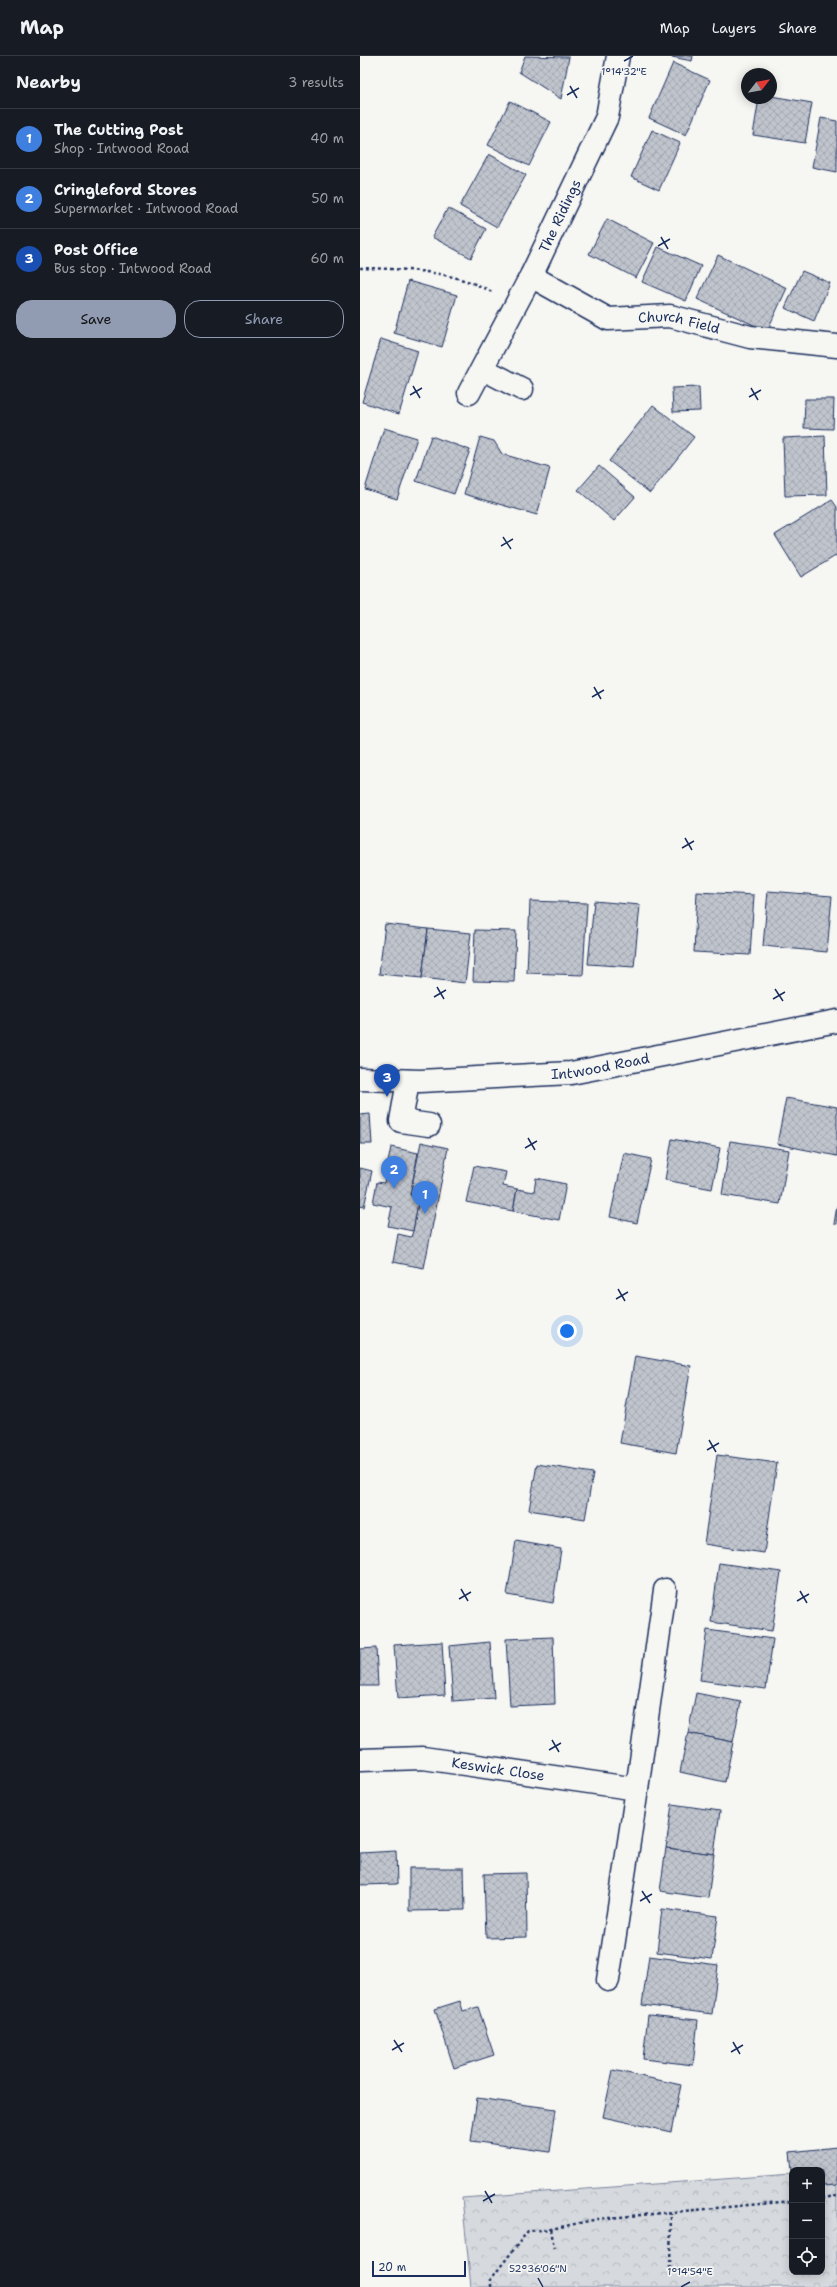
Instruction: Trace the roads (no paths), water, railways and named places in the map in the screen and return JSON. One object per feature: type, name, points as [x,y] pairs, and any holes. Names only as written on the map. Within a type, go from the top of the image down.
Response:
[{"type":"street","name":"The Ridings","points":[[469,393],[483,369],[514,304],[531,276],[607,117],[618,56]]},
{"type":"street","name":"Church Field","points":[[531,276],[608,319],[670,316],[750,337],[837,346]]},
{"type":"street","points":[[483,369],[522,389]]},
{"type":"street","name":"Intwood Road","points":[[360,1079],[408,1081],[500,1078],[572,1073],[837,1021]]},
{"type":"street","points":[[408,1081],[401,1121],[429,1125]]},
{"type":"street","points":[[608,1980],[665,1590]]},
{"type":"street","name":"Keswick Close","points":[[360,1760],[423,1758],[637,1789]]},
{"type":"place","name":"Post Office","points":[[387,1097]]},
{"type":"place","name":"Cringleford Stores","points":[[394,1189]]},
{"type":"place","name":"The Cutting Post","points":[[425,1214]]}]
